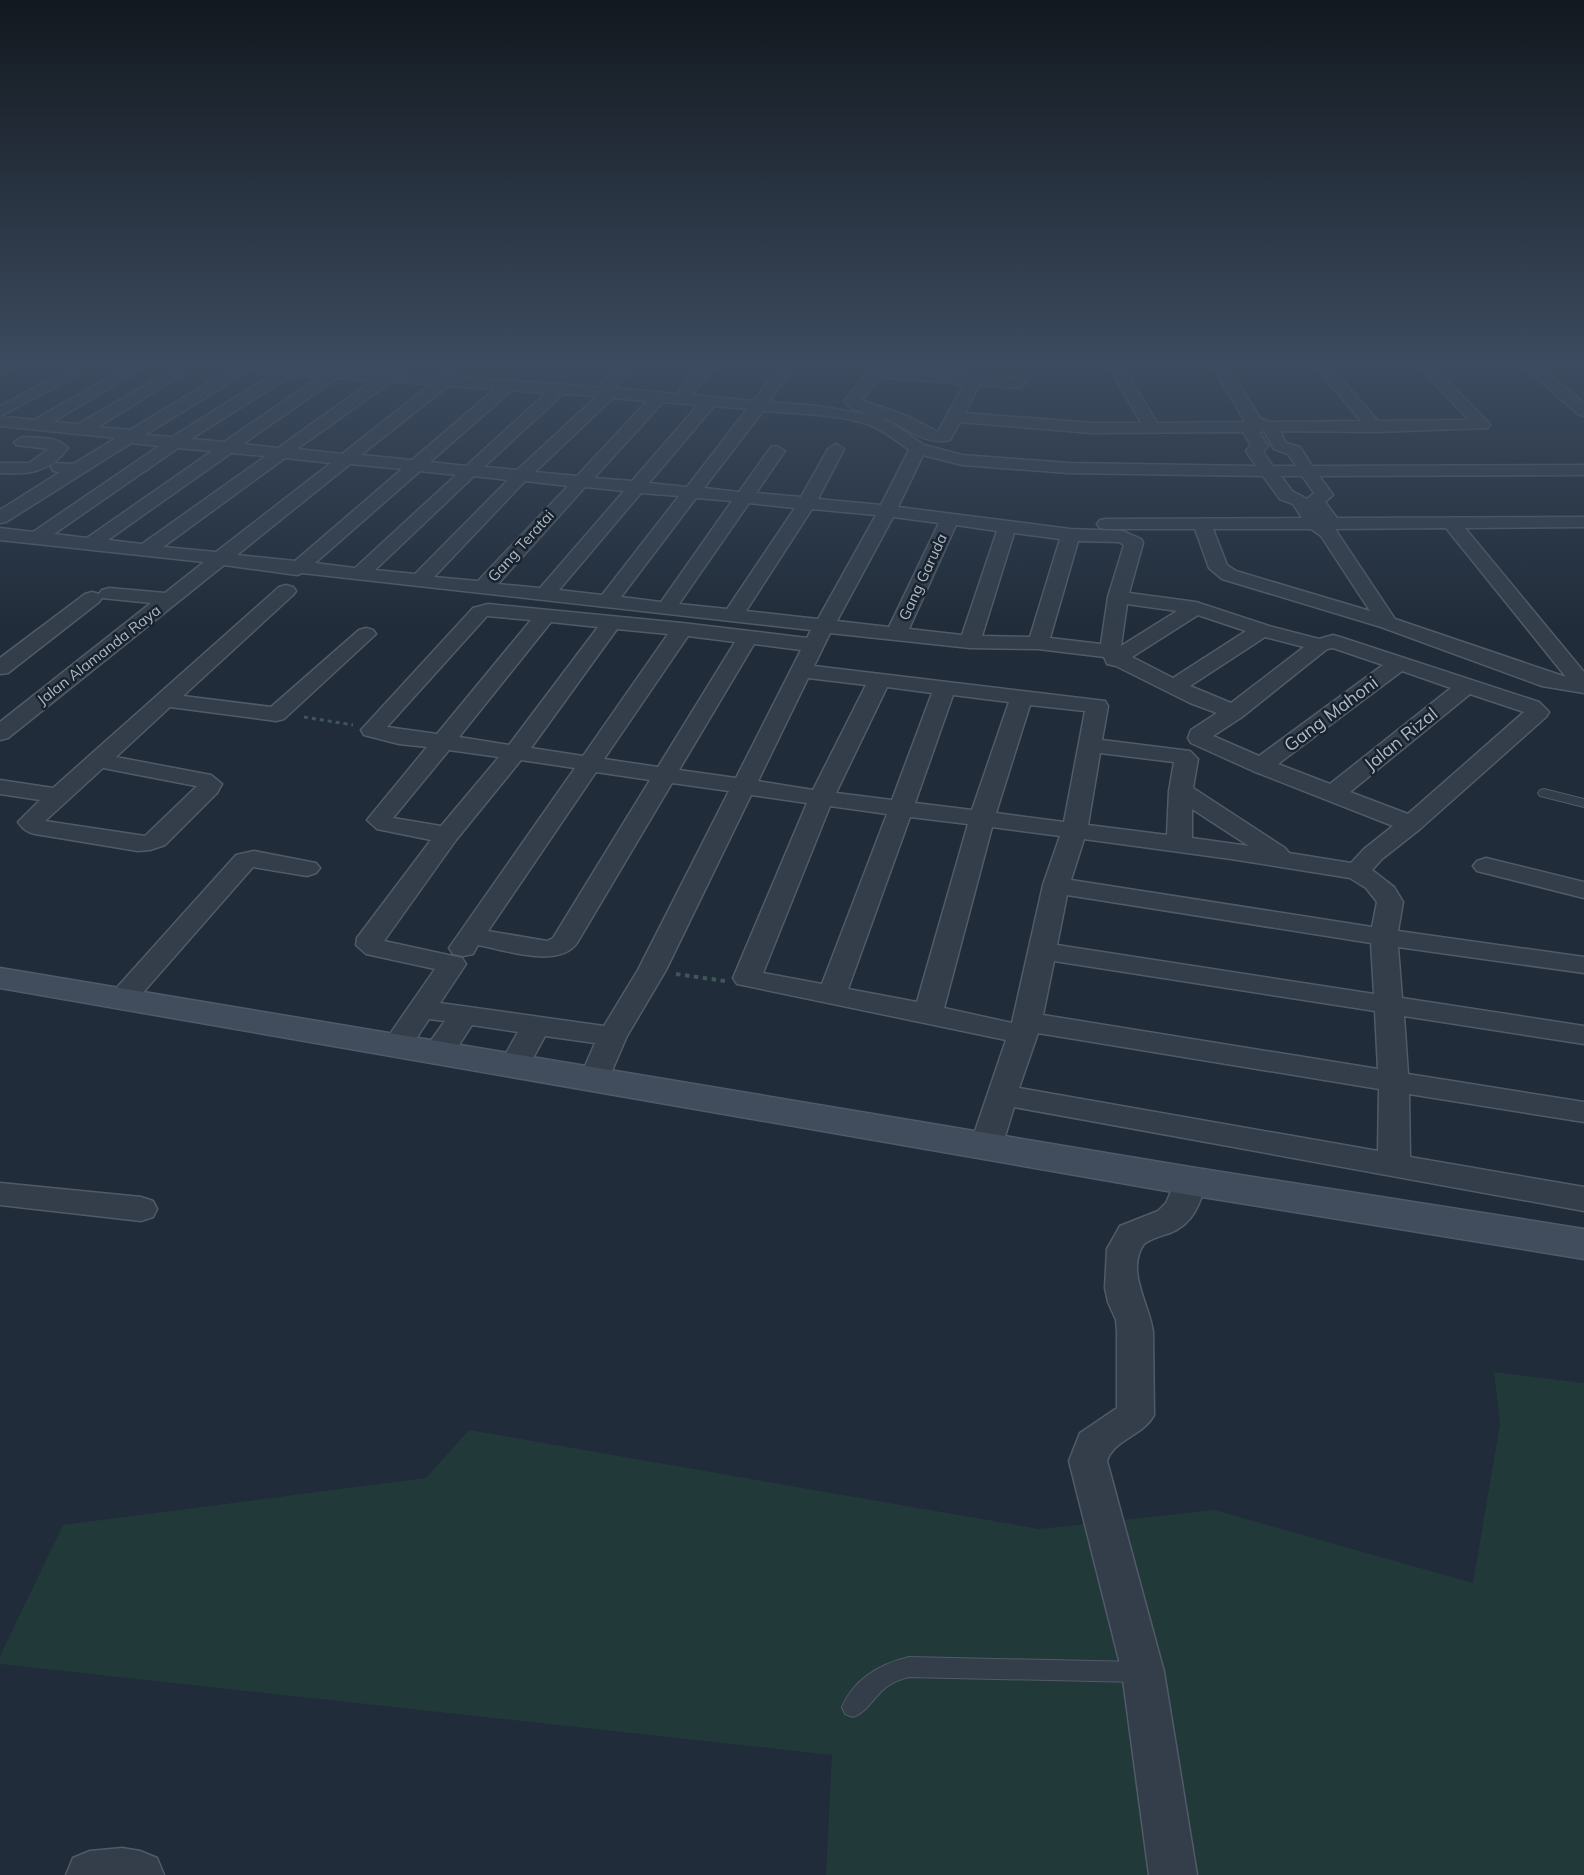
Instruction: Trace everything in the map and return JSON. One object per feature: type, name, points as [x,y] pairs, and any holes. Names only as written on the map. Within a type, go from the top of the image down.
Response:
[{"type":"main road","points":[[1,979],[1190,1181],[1584,1244]]},
{"type":"street","points":[[43,465],[54,454]]},
{"type":"street","points":[[0,518],[101,454]]},
{"type":"street","points":[[37,538],[159,454]]},
{"type":"street","points":[[89,544],[219,454]]},
{"type":"street","points":[[145,551],[278,454]]},
{"type":"street","points":[[284,454],[806,505],[889,508],[1084,523],[1325,526],[1451,522],[1577,522],[1584,536]]},
{"type":"street","name":"Jalan Alamanda Raya","points":[[0,733],[354,454]]},
{"type":"street","points":[[297,569],[430,454]]},
{"type":"street","points":[[358,575],[488,454]]},
{"type":"street","points":[[418,582],[544,454]]},
{"type":"street","name":"Gang Teratai","points":[[482,589],[605,454]]},
{"type":"street","points":[[447,835],[386,824],[379,820],[443,742],[544,606],[666,454]]},
{"type":"street","points":[[452,963],[376,948],[369,942],[447,835],[516,752],[689,494],[721,454]]},
{"type":"street","points":[[666,608],[775,454]]},
{"type":"street","points":[[733,615],[806,505],[834,454]]},
{"type":"street","points":[[594,1080],[612,1036],[652,970],[819,635],[889,508],[916,454]]},
{"type":"street","points":[[936,454],[962,460],[1068,468],[1269,472],[1584,470]]},
{"type":"street","points":[[1255,454],[1286,495],[1307,500],[1324,495],[1296,454]]},
{"type":"street","points":[[0,468],[27,469],[43,465],[75,470]]},
{"type":"street","points":[[0,498],[27,501]]},
{"type":"street","points":[[1307,500],[1388,623]]},
{"type":"street","points":[[889,508],[1007,527],[1070,535],[1123,537],[1134,540],[1118,597],[1113,656]]},
{"type":"street","name":"Gang Garuda","points":[[896,634],[950,519]]},
{"type":"street","points":[[1451,522],[1584,686]]},
{"type":"street","points":[[1202,524],[1219,568],[1229,575],[1388,623],[1550,681],[1584,686]]},
{"type":"street","points":[[970,642],[1007,527]]},
{"type":"street","points":[[0,534],[145,551],[211,568],[297,569],[482,589],[544,606]]},
{"type":"street","points":[[1038,643],[1070,535]]},
{"type":"street","points":[[97,760],[204,780],[210,784],[209,788],[156,840],[143,844],[31,825],[32,819],[57,796],[97,760],[165,700],[286,591]]},
{"type":"street","points":[[1,666],[100,596],[170,599]]},
{"type":"street","points":[[1118,597],[1196,608],[1262,630],[1320,645],[1337,642],[1468,685],[1531,707],[1538,712],[1363,864],[1285,858],[821,798],[590,765],[516,752],[399,737],[372,730],[480,612],[544,606],[609,612],[682,629],[748,637],[896,634],[970,642],[1038,643],[1113,656],[1234,712]]},
{"type":"street","points":[[609,612],[666,608],[733,615],[819,635]]},
{"type":"street","points":[[1113,656],[1196,608]]},
{"type":"street","points":[[396,1047],[682,629]]},
{"type":"street","points":[[1175,686],[1262,630]]},
{"type":"street","points":[[165,700],[276,714],[366,634]]},
{"type":"street","points":[[472,936],[547,949],[560,946],[748,637]]},
{"type":"street","points":[[1320,645],[1234,712],[1199,735],[1199,738],[1261,766],[1411,824]]},
{"type":"street","name":"Gang Mahoni","points":[[1261,766],[1400,662]]},
{"type":"street","points":[[802,671],[1097,706],[1075,830],[1056,885],[1025,1028],[986,1146]]},
{"type":"street","points":[[879,681],[821,798],[747,978],[928,1013],[1394,1081],[1584,1112]]},
{"type":"street","name":"Jalan Rizal","points":[[1334,793],[1468,685]]},
{"type":"street","points":[[832,995],[945,688]]},
{"type":"street","points":[[928,1013],[982,818],[1021,698]]},
{"type":"street","points":[[1090,745],[1182,756],[1186,759],[1181,791],[1179,844]]},
{"type":"street","points":[[0,787],[57,796]]},
{"type":"street","points":[[1181,791],[1285,858]]},
{"type":"street","points":[[122,999],[245,860],[254,859],[307,867]]},
{"type":"street","points":[[1363,864],[1390,902],[1384,937],[1394,1081],[1394,1165]]},
{"type":"street","points":[[1486,866],[1584,890]]},
{"type":"street","points":[[1056,885],[1384,937],[1584,965]]},
{"type":"street","points":[[1042,951],[1584,1035]]},
{"type":"street","points":[[421,1009],[612,1036]]},
{"type":"street","points":[[437,1053],[465,1015]]},
{"type":"street","points":[[513,1066],[536,1025]]},
{"type":"street","points":[[1002,1095],[1584,1199]]},
{"type":"street","points":[[1173,1875],[1143,1672],[1088,1461],[1093,1444],[1135,1415],[1134,1323],[1124,1294],[1123,1254],[1126,1243],[1136,1233],[1171,1218],[1180,1211],[1188,1197],[1190,1181]]},
{"type":"street","points":[[0,1194],[141,1209]]},
{"type":"street","points":[[90,1875],[122,1872],[140,1875]]},
{"type":"lane","points":[[1544,794],[1584,803]]},
{"type":"lane","points":[[853,1707],[874,1681],[888,1671],[909,1667],[1143,1672]]},
{"type":"path","points":[[276,714],[329,721],[372,730]]},
{"type":"path","points":[[652,970],[732,982],[747,978]]},
{"type":"green space","points":[[1494,1372],[1584,1383],[1584,1875],[826,1875],[832,1755],[0,1664],[0,1656],[63,1525],[426,1478],[469,1430],[1039,1529],[1214,1510],[1473,1583],[1500,1424]]}]
